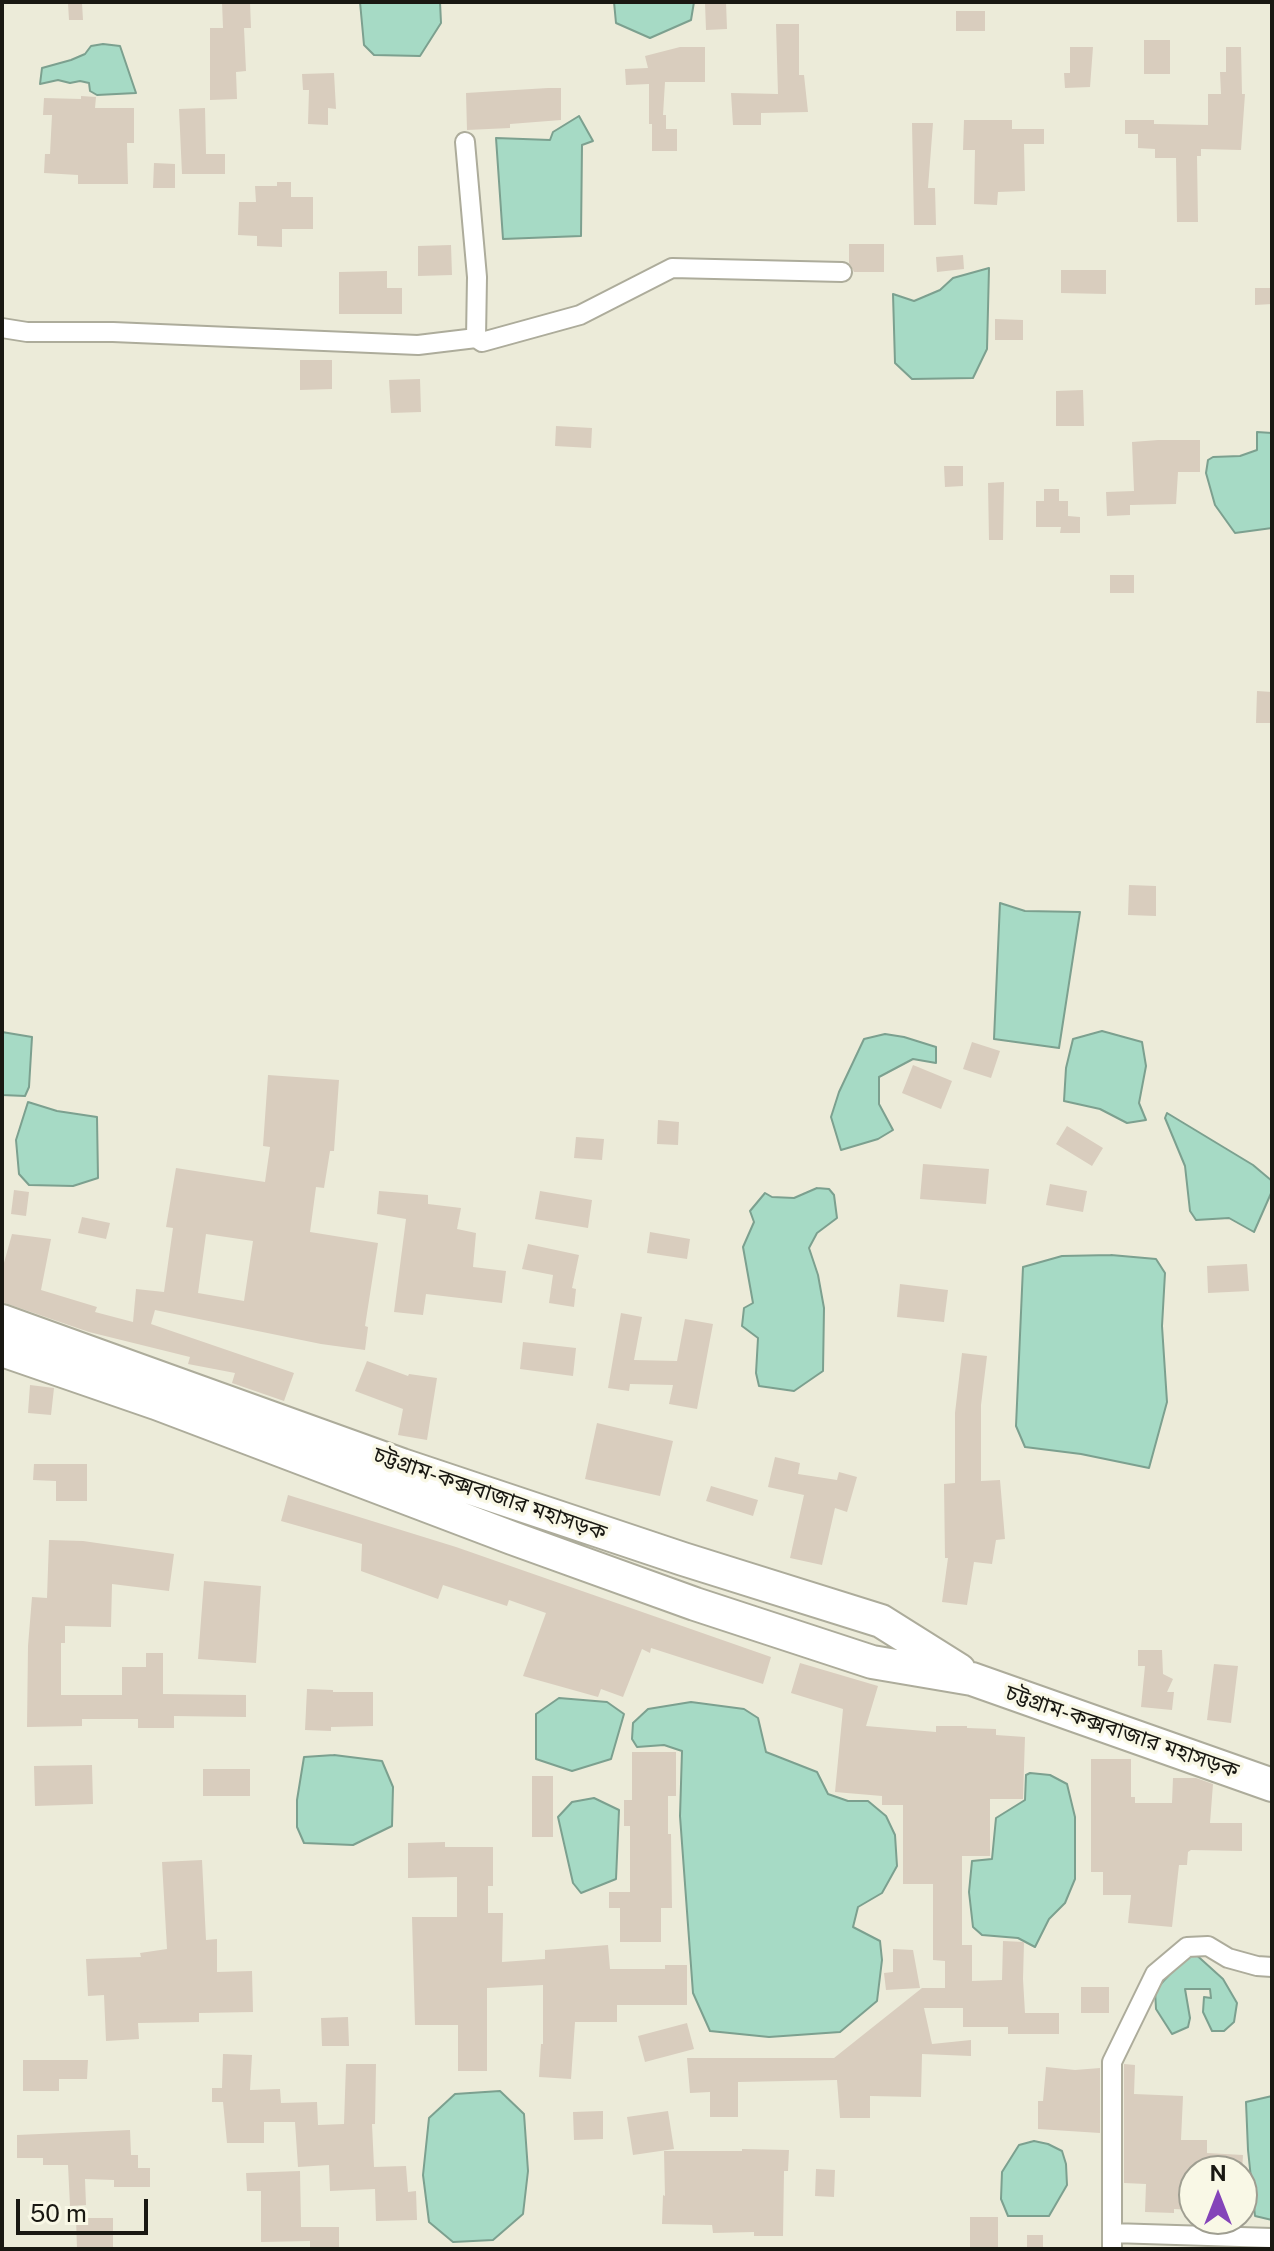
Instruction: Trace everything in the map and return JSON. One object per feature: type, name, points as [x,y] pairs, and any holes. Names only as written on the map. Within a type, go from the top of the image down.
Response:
[{"type":"highway","name":"চট্টগ্রাম-কক্সবাজার মহাসড়ক","points":[[2,1321],[402,1465],[668,1555],[881,1621],[972,1679]]},
{"type":"highway","name":"চট্টগ্রাম-কক্সবাজার মহাসড়ক","points":[[2,1350],[156,1403],[695,1604],[872,1662],[972,1679],[1272,1785]]},
{"type":"street","points":[[465,142],[477,277],[476,338]]},
{"type":"street","points":[[2,328],[27,332],[113,332],[418,345],[476,338],[482,342],[580,315],[672,268],[842,272]]},
{"type":"street","points":[[1272,1967],[1228,1958],[1208,1946],[1187,1947],[1155,1974],[1112,2062],[1112,2241],[1272,2238]]},
{"type":"shaded area","points":[[360,2],[440,2],[441,23],[420,56],[374,55],[364,45]]},
{"type":"shaded area","points":[[614,2],[694,2],[691,20],[650,38],[616,23]]},
{"type":"shaded area","points":[[91,46],[120,46],[136,93],[97,95],[90,91],[89,83],[80,81],[70,83],[58,80],[40,84],[42,68],[71,60],[85,54]]},
{"type":"shaded area","points":[[579,116],[593,141],[582,145],[581,236],[503,239],[496,138],[550,140],[553,132]]},
{"type":"shaded area","points":[[989,268],[987,349],[973,378],[912,379],[895,363],[893,294],[914,301],[940,290],[953,278]]},
{"type":"shaded area","points":[[1257,432],[1272,433],[1272,528],[1235,533],[1215,505],[1206,473],[1208,460],[1240,456],[1257,450]]},
{"type":"shaded area","points":[[1000,903],[1025,911],[1080,912],[1059,1048],[994,1039]]},
{"type":"shaded area","points":[[1102,1031],[1142,1042],[1146,1066],[1139,1103],[1146,1120],[1127,1123],[1100,1109],[1064,1101],[1066,1068],[1073,1039]]},
{"type":"shaded area","points":[[2,1032],[32,1037],[29,1087],[25,1096],[2,1095]]},
{"type":"shaded area","points":[[885,1034],[936,1047],[936,1063],[913,1059],[879,1077],[879,1104],[893,1130],[878,1139],[841,1150],[831,1117],[839,1092],[864,1039]]},
{"type":"shaded area","points":[[28,1102],[57,1111],[97,1117],[98,1178],[73,1186],[29,1185],[19,1174],[16,1140]]},
{"type":"shaded area","points":[[1167,1113],[1253,1165],[1272,1181],[1272,1191],[1254,1232],[1229,1218],[1196,1220],[1190,1211],[1185,1166],[1165,1118]]},
{"type":"shaded area","points":[[817,1188],[829,1189],[834,1195],[837,1218],[817,1233],[809,1248],[824,1308],[823,1371],[794,1391],[759,1386],[756,1373],[758,1338],[742,1326],[744,1308],[753,1303],[743,1247],[754,1222],[750,1211],[765,1193],[772,1197],[794,1198]]},
{"type":"shaded area","points":[[1111,1255],[1156,1259],[1165,1273],[1162,1326],[1167,1402],[1149,1468],[1081,1454],[1025,1447],[1016,1426],[1023,1267],[1062,1256]]},
{"type":"shaded area","points":[[559,1698],[607,1702],[624,1714],[611,1759],[572,1771],[536,1759],[536,1714]]},
{"type":"shaded area","points":[[691,1702],[744,1709],[758,1718],[766,1752],[817,1772],[828,1794],[848,1801],[868,1801],[886,1816],[895,1835],[897,1866],[882,1893],[858,1907],[853,1927],[880,1941],[882,1960],[877,2001],[840,2032],[769,2037],[710,2031],[693,1993],[680,1816],[682,1751],[664,1745],[637,1747],[632,1739],[633,1723],[648,1709]]},
{"type":"shaded area","points":[[334,1755],[382,1761],[393,1787],[392,1826],[353,1845],[304,1843],[297,1827],[297,1800],[304,1757]]},
{"type":"shaded area","points":[[1026,1775],[1050,1775],[1067,1784],[1075,1817],[1075,1879],[1065,1903],[1049,1919],[1035,1947],[1018,1938],[982,1935],[973,1927],[969,1892],[972,1861],[992,1859],[996,1818],[1025,1800]]},
{"type":"shaded area","points":[[594,1798],[619,1810],[616,1879],[581,1893],[573,1883],[558,1817],[572,1802]]},
{"type":"shaded area","points":[[1192,1951],[1223,1979],[1237,2003],[1234,2022],[1224,2031],[1212,2031],[1203,2012],[1204,1997],[1211,1998],[1210,1989],[1185,1989],[1190,2018],[1188,2027],[1172,2034],[1156,2009],[1155,1990]]},
{"type":"shaded area","points":[[500,2091],[524,2114],[528,2171],[523,2214],[493,2240],[453,2242],[429,2222],[423,2175],[429,2118],[455,2094]]},
{"type":"shaded area","points":[[1272,2096],[1272,2220],[1258,2217],[1258,2155],[1249,2155],[1246,2102]]},
{"type":"shaded area","points":[[1034,2141],[1062,2151],[1067,2185],[1049,2216],[1008,2216],[1001,2199],[1002,2172],[1019,2145]]},
{"type":"building","points":[[222,2],[250,2],[251,28],[244,28],[246,71],[236,72],[237,99],[210,100],[210,28],[223,28]]},
{"type":"building","points":[[726,2],[727,29],[706,30],[705,3]]},
{"type":"building","points":[[68,3],[82,3],[83,20],[69,20]]},
{"type":"building","points":[[956,11],[985,11],[985,31],[956,31]]},
{"type":"building","points":[[776,24],[799,24],[799,75],[804,75],[808,112],[761,113],[761,125],[733,125],[731,93],[778,94]]},
{"type":"building","points":[[1144,40],[1170,40],[1170,74],[1144,74]]},
{"type":"building","points":[[680,47],[705,47],[705,82],[665,82],[663,115],[666,115],[666,129],[677,129],[677,151],[652,151],[649,84],[626,85],[625,69],[648,68],[645,56]]},
{"type":"building","points":[[1070,47],[1093,47],[1090,87],[1065,88],[1064,73],[1070,73]]},
{"type":"building","points":[[1226,47],[1241,47],[1242,94],[1245,94],[1241,150],[1201,149],[1201,156],[1197,156],[1198,222],[1177,222],[1176,158],[1155,158],[1155,149],[1138,148],[1138,134],[1125,134],[1125,120],[1208,125],[1208,94],[1221,94],[1220,72],[1226,72]]},
{"type":"building","points":[[334,73],[336,109],[328,108],[328,125],[308,124],[309,90],[303,90],[302,74]]},
{"type":"building","points":[[561,88],[561,120],[510,124],[510,128],[467,130],[466,93]]},
{"type":"building","points":[[81,96],[96,97],[95,108],[134,108],[134,143],[127,143],[128,184],[78,184],[78,175],[44,173],[45,154],[50,154],[52,115],[43,115],[44,98],[81,99]]},
{"type":"building","points":[[205,108],[206,154],[225,154],[225,174],[182,174],[179,109]]},
{"type":"building","points":[[964,120],[1012,120],[1012,129],[1044,129],[1044,144],[1024,144],[1025,191],[998,192],[997,205],[974,204],[975,150],[963,150]]},
{"type":"building","points":[[912,123],[933,123],[928,188],[935,188],[936,225],[914,225]]},
{"type":"building","points":[[154,163],[175,164],[175,188],[153,188]]},
{"type":"building","points":[[277,182],[291,182],[291,197],[313,197],[313,229],[282,229],[282,247],[257,246],[257,236],[238,235],[239,202],[256,202],[255,186],[277,186]]},
{"type":"building","points":[[849,244],[884,244],[884,272],[854,272],[849,263]]},
{"type":"building","points":[[451,245],[452,275],[418,276],[418,246]]},
{"type":"building","points":[[963,255],[964,269],[937,272],[936,257]]},
{"type":"building","points":[[1061,270],[1106,270],[1106,294],[1061,293]]},
{"type":"building","points":[[387,271],[387,288],[402,288],[402,314],[339,314],[339,272]]},
{"type":"building","points":[[1255,288],[1272,288],[1272,304],[1255,305]]},
{"type":"building","points":[[995,319],[1023,320],[1023,340],[995,340]]},
{"type":"building","points":[[300,360],[332,360],[332,389],[300,390]]},
{"type":"building","points":[[420,379],[421,412],[391,413],[389,380]]},
{"type":"building","points":[[1083,390],[1084,426],[1056,426],[1056,391]]},
{"type":"building","points":[[556,426],[592,428],[591,448],[555,446]]},
{"type":"building","points":[[1200,440],[1200,472],[1178,472],[1176,504],[1130,505],[1130,515],[1107,516],[1106,492],[1134,491],[1132,442]]},
{"type":"building","points":[[944,466],[963,466],[963,486],[945,487]]},
{"type":"building","points":[[1004,482],[1003,540],[989,540],[988,483]]},
{"type":"building","points":[[1044,489],[1059,489],[1059,501],[1068,501],[1068,516],[1080,517],[1080,533],[1060,533],[1061,527],[1036,527],[1036,501],[1044,501]]},
{"type":"building","points":[[1110,575],[1134,575],[1134,593],[1110,593]]},
{"type":"building","points":[[1257,691],[1272,692],[1272,723],[1256,723]]},
{"type":"building","points":[[1129,885],[1156,886],[1156,916],[1128,915]]},
{"type":"building","points":[[972,1042],[1000,1051],[991,1078],[963,1069]]},
{"type":"building","points":[[913,1065],[952,1081],[941,1109],[902,1093]]},
{"type":"building","points":[[268,1075],[339,1080],[334,1151],[330,1151],[324,1188],[316,1187],[310,1232],[378,1243],[365,1326],[368,1327],[365,1350],[155,1310],[151,1324],[294,1373],[284,1401],[232,1383],[235,1373],[188,1364],[190,1357],[89,1332],[2,1302],[2,1270],[12,1234],[51,1239],[41,1290],[97,1307],[95,1312],[133,1322],[136,1289],[164,1292],[173,1228],[166,1227],[176,1168],[265,1182],[270,1147],[263,1146]],"holes":[[[206,1234],[253,1241],[244,1301],[198,1293]]]},
{"type":"building","points":[[658,1120],[679,1122],[678,1145],[657,1144]]},
{"type":"building","points":[[1067,1126],[1103,1148],[1092,1166],[1056,1144]]},
{"type":"building","points":[[576,1137],[604,1139],[602,1160],[574,1158]]},
{"type":"building","points":[[923,1164],[989,1169],[986,1204],[920,1199]]},
{"type":"building","points":[[1050,1184],[1087,1191],[1083,1212],[1046,1205]]},
{"type":"building","points":[[14,1190],[29,1192],[26,1216],[11,1214]]},
{"type":"building","points":[[379,1191],[428,1195],[428,1204],[461,1208],[457,1229],[476,1233],[473,1267],[506,1271],[502,1303],[426,1294],[423,1315],[394,1312],[406,1219],[377,1214]]},
{"type":"building","points":[[540,1191],[592,1200],[588,1228],[535,1219]]},
{"type":"building","points":[[82,1217],[110,1223],[106,1239],[78,1233]]},
{"type":"building","points":[[650,1232],[690,1239],[687,1259],[647,1253]]},
{"type":"building","points":[[528,1244],[579,1255],[572,1288],[576,1289],[574,1307],[549,1303],[553,1275],[522,1269]]},
{"type":"building","points":[[1247,1264],[1249,1291],[1208,1293],[1207,1266]]},
{"type":"building","points":[[900,1284],[948,1290],[944,1322],[897,1317]]},
{"type":"building","points":[[621,1313],[642,1317],[634,1360],[677,1361],[685,1319],[713,1324],[697,1409],[669,1404],[673,1385],[630,1384],[629,1391],[608,1388]]},
{"type":"building","points":[[523,1342],[576,1348],[573,1376],[520,1369]]},
{"type":"building","points":[[962,1353],[987,1356],[981,1405],[981,1481],[1000,1480],[1005,1539],[996,1540],[992,1564],[974,1562],[967,1605],[942,1602],[948,1558],[945,1558],[944,1484],[955,1483],[955,1413]]},
{"type":"building","points":[[367,1361],[408,1376],[437,1378],[427,1440],[398,1435],[403,1409],[355,1391]]},
{"type":"building","points":[[30,1385],[54,1388],[51,1415],[28,1413]]},
{"type":"building","points":[[597,1423],[673,1441],[660,1496],[585,1479]]},
{"type":"building","points":[[775,1457],[800,1463],[798,1474],[837,1480],[839,1472],[857,1477],[847,1512],[835,1508],[822,1565],[790,1558],[804,1495],[768,1487]]},
{"type":"building","points":[[34,1464],[87,1464],[87,1501],[56,1501],[56,1481],[33,1480]]},
{"type":"building","points":[[711,1486],[758,1500],[753,1516],[706,1501]]},
{"type":"building","points":[[288,1495],[456,1547],[771,1657],[763,1684],[651,1648],[650,1653],[642,1649],[623,1697],[601,1689],[598,1697],[523,1676],[546,1613],[509,1600],[507,1606],[443,1585],[438,1599],[361,1571],[362,1544],[281,1521]]},
{"type":"building","points":[[49,1540],[83,1541],[174,1554],[169,1591],[112,1584],[111,1627],[65,1626],[65,1643],[61,1643],[61,1695],[122,1695],[122,1667],[146,1667],[146,1653],[163,1653],[163,1694],[246,1695],[246,1717],[174,1716],[174,1728],[138,1728],[138,1719],[82,1719],[82,1726],[27,1727],[32,1597],[47,1598]]},
{"type":"building","points":[[204,1581],[261,1586],[256,1663],[198,1659]]},
{"type":"building","points":[[1138,1650],[1162,1650],[1163,1674],[1173,1679],[1167,1692],[1174,1692],[1172,1710],[1141,1707],[1145,1666],[1138,1666]]},
{"type":"building","points":[[800,1663],[878,1686],[866,1726],[936,1732],[936,1726],[967,1726],[996,1729],[996,1735],[1025,1737],[1023,1799],[990,1799],[990,1856],[962,1856],[962,1945],[972,1945],[972,1981],[1002,1980],[1003,1941],[1024,1942],[1025,2013],[1059,2013],[1059,2034],[1008,2034],[1008,2027],[963,2027],[963,2008],[924,2008],[932,2044],[971,2040],[971,2056],[922,2054],[921,2097],[870,2096],[870,2118],[840,2118],[837,2080],[738,2082],[738,2117],[710,2117],[710,2092],[690,2093],[687,2058],[834,2058],[922,1988],[945,1988],[945,1961],[933,1960],[933,1884],[903,1884],[903,1805],[882,1805],[882,1796],[835,1792],[843,1709],[791,1693]]},
{"type":"building","points":[[1214,1664],[1238,1666],[1231,1723],[1207,1720]]},
{"type":"building","points":[[307,1689],[373,1692],[373,1726],[331,1727],[331,1731],[305,1730]]},
{"type":"building","points":[[632,1752],[676,1752],[676,1796],[668,1796],[672,1908],[661,1908],[661,1942],[620,1942],[620,1908],[609,1908],[609,1892],[630,1892],[630,1826],[624,1826],[624,1800],[632,1800]]},
{"type":"building","points":[[1091,1759],[1131,1759],[1131,1797],[1135,1797],[1135,1803],[1172,1803],[1173,1778],[1196,1778],[1213,1784],[1210,1823],[1242,1823],[1242,1851],[1191,1850],[1187,1865],[1179,1865],[1172,1927],[1128,1923],[1131,1895],[1103,1895],[1103,1872],[1091,1872]]},
{"type":"building","points":[[92,1765],[93,1804],[35,1806],[34,1766]]},
{"type":"building","points":[[203,1769],[250,1769],[250,1796],[203,1796]]},
{"type":"building","points":[[532,1776],[553,1776],[553,1837],[532,1837]]},
{"type":"building","points":[[445,1842],[445,1847],[493,1847],[493,1886],[488,1886],[488,1913],[503,1913],[502,1962],[545,1959],[545,1950],[608,1945],[610,1969],[665,1969],[665,1965],[687,1965],[687,2005],[617,2005],[617,2022],[575,2022],[571,2079],[539,2077],[543,2044],[543,1985],[487,1988],[487,2071],[458,2071],[458,2025],[415,2025],[412,1917],[457,1917],[457,1877],[408,1878],[408,1843]]},
{"type":"building","points":[[202,1860],[206,1940],[217,1939],[217,1972],[252,1971],[253,2012],[199,2013],[199,2022],[138,2023],[139,2039],[106,2041],[104,1995],[88,1996],[86,1959],[141,1957],[140,1953],[167,1949],[162,1862]]},
{"type":"building","points":[[893,1949],[913,1950],[920,1988],[886,1990],[884,1973],[893,1972]]},
{"type":"building","points":[[1081,1987],[1109,1987],[1109,2013],[1081,2013]]},
{"type":"building","points":[[348,2017],[349,2046],[322,2046],[321,2018]]},
{"type":"building","points":[[687,2023],[694,2049],[645,2062],[638,2036]]},
{"type":"building","points":[[223,2054],[252,2055],[250,2090],[280,2089],[281,2103],[317,2102],[318,2125],[344,2124],[346,2064],[376,2064],[375,2124],[372,2124],[374,2167],[406,2166],[408,2192],[416,2191],[417,2220],[376,2221],[375,2189],[330,2191],[329,2165],[298,2167],[295,2122],[264,2122],[264,2143],[227,2143],[223,2102],[212,2102],[212,2088],[222,2088]]},
{"type":"building","points":[[23,2060],[88,2060],[87,2079],[59,2079],[59,2091],[23,2091]]},
{"type":"building","points":[[1124,2064],[1135,2065],[1134,2094],[1183,2096],[1181,2140],[1207,2140],[1207,2153],[1243,2155],[1178,2155],[1178,2209],[1174,2209],[1174,2213],[1145,2212],[1146,2184],[1124,2183]]},
{"type":"building","points":[[1046,2067],[1075,2070],[1100,2068],[1100,2133],[1038,2129],[1038,2101],[1043,2101]]},
{"type":"building","points":[[603,2111],[603,2139],[574,2140],[573,2112]]},
{"type":"building","points":[[668,2111],[674,2149],[633,2155],[627,2117]]},
{"type":"building","points":[[130,2130],[131,2155],[138,2155],[138,2168],[150,2168],[150,2187],[114,2187],[114,2180],[85,2179],[86,2205],[70,2206],[68,2165],[43,2165],[43,2158],[17,2158],[17,2135]]},
{"type":"building","points":[[789,2150],[788,2171],[784,2171],[783,2236],[754,2236],[754,2232],[713,2233],[712,2225],[662,2224],[664,2151]]},
{"type":"building","points":[[816,2169],[835,2170],[834,2197],[815,2196]]},
{"type":"building","points":[[300,2171],[301,2227],[339,2227],[339,2249],[310,2249],[310,2241],[261,2242],[261,2191],[247,2191],[246,2173]]},
{"type":"building","points":[[970,2217],[998,2217],[998,2249],[970,2249]]},
{"type":"building","points":[[76,2218],[113,2218],[113,2249],[77,2249]]},
{"type":"building","points":[[1027,2235],[1043,2235],[1043,2248],[1027,2248]]}]
